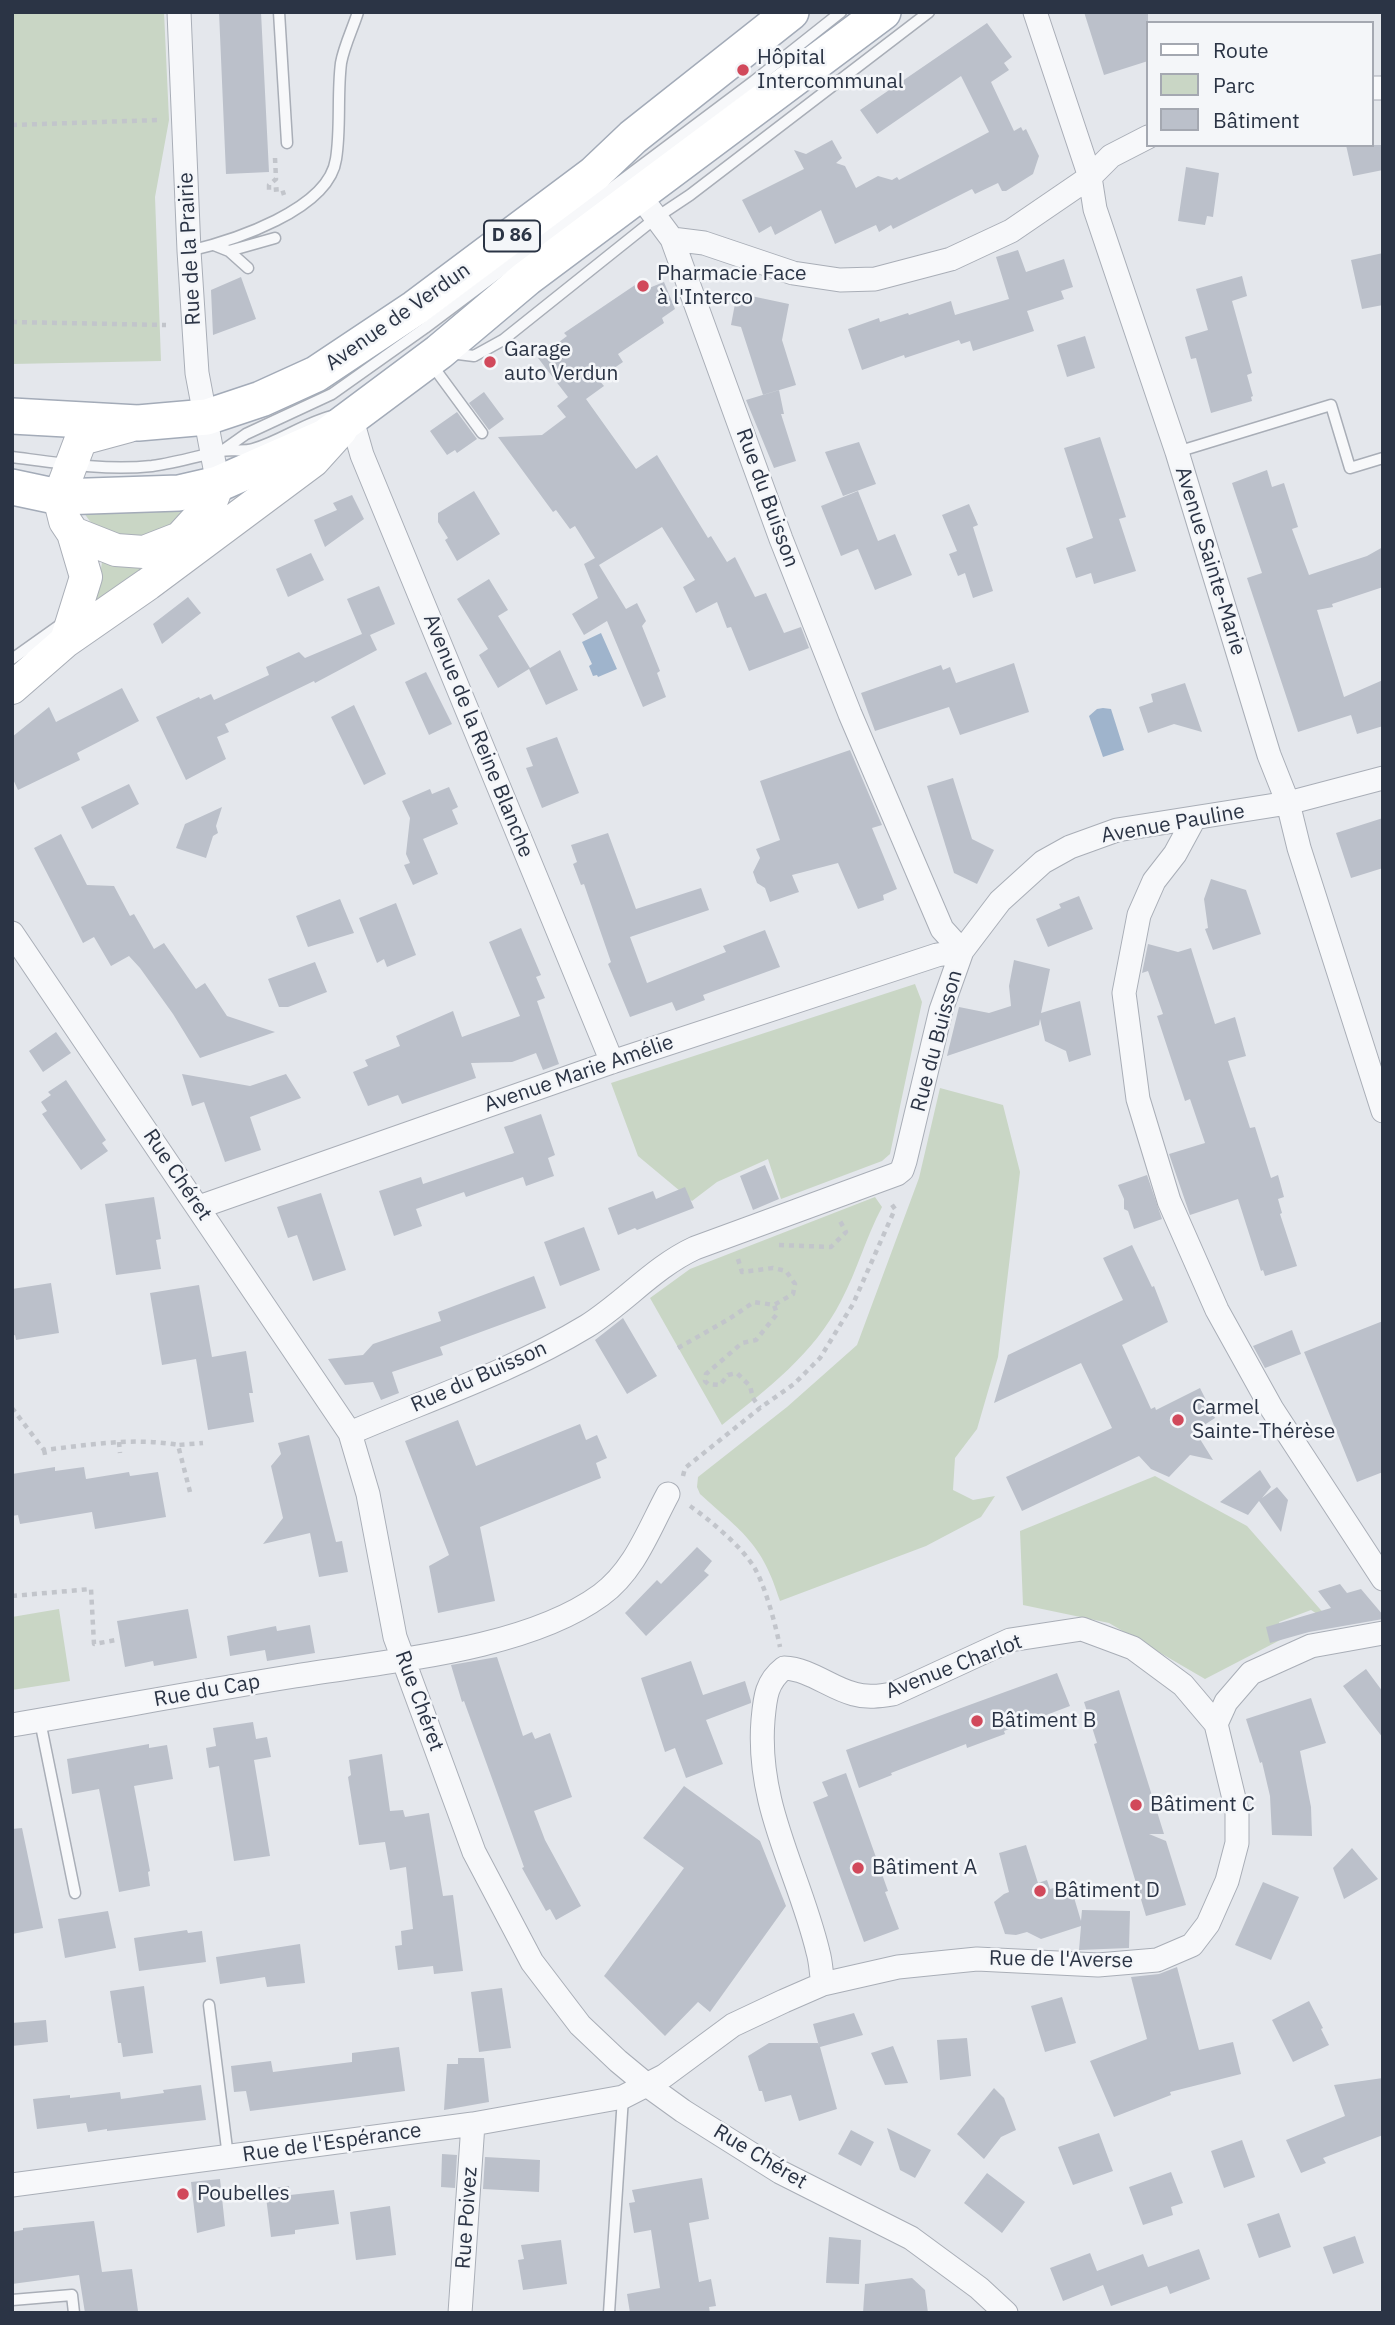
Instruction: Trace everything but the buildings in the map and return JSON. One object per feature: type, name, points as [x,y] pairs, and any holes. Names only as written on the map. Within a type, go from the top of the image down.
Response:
[{"type":"main road","name":"Avenue de Verdun","points":[[12,416],[138,423],[207,416],[261,399],[316,374],[415,308],[594,174],[633,137],[791,12]]},
{"type":"main road","name":"Avenue de Verdun","points":[[12,487],[59,497],[178,493],[218,463],[325,437],[434,356],[527,278],[649,207],[869,14]]},
{"type":"street","name":"Rue de la Prairie","points":[[179,12],[197,373],[218,463]]},
{"type":"street","name":"Avenue Sainte-Marie","points":[[1035,12],[1090,177],[1095,209],[1177,452],[1269,755],[1288,803],[1299,848],[1383,1111]]},
{"type":"street","points":[[672,239],[704,243],[793,272],[840,280],[875,279],[951,259],[1011,231],[1090,177],[1111,156],[1146,138]]},
{"type":"street","name":"Rue du Buisson","points":[[350,1433],[532,1358],[590,1324],[678,1256],[897,1174],[902,1170],[905,1161],[941,1010],[962,951],[942,929],[850,714],[776,526],[672,239],[649,207]]},
{"type":"street","points":[[12,688],[70,628],[148,584],[313,461],[360,409]]},
{"type":"street","name":"Avenue de la Reine Blanche","points":[[360,409],[354,427],[362,455],[612,1062]]},
{"type":"street","points":[[70,628],[86,577],[73,533],[65,522],[59,497],[81,439],[138,423]]},
{"type":"street","points":[[148,584],[180,538],[210,505],[218,463]]},
{"type":"street","points":[[73,533],[116,550],[144,552],[180,538]]},
{"type":"street","name":"Avenue Pauline","points":[[962,951],[1000,901],[1043,862],[1070,846],[1117,830],[1288,803],[1383,778]]},
{"type":"street","points":[[1194,819],[1175,854],[1154,881],[1139,915],[1124,993],[1138,1099],[1169,1201],[1217,1310],[1272,1409],[1383,1579]]},
{"type":"street","name":"Rue Chéret","points":[[12,933],[350,1433],[368,1494],[395,1637],[474,1852],[532,1962],[580,2025],[647,2085],[780,2172],[911,2238],[979,2288],[1006,2313]]},
{"type":"street","name":"Avenue Marie Amélie","points":[[199,1208],[612,1062],[937,955],[962,951]]},
{"type":"street","name":"Rue du Cap","points":[[12,1725],[213,1683],[403,1659],[509,1637],[574,1613],[603,1593],[625,1573],[679,1492]]},
{"type":"street","name":"Avenue Charlot","points":[[785,1668],[801,1671],[853,1694],[873,1697],[893,1694],[1010,1640],[1082,1629],[1133,1648],[1183,1685],[1216,1724]]},
{"type":"street","points":[[1216,1724],[1226,1702],[1251,1673],[1311,1646],[1383,1633]]},
{"type":"street","points":[[785,1668],[772,1679],[767,1688],[761,1744],[769,1804],[818,1953],[822,1984]]},
{"type":"street","name":"Rue de l'Averse","points":[[647,2085],[664,2076],[733,2025],[822,1984],[898,1967],[977,1959],[1098,1965],[1157,1960],[1192,1945],[1208,1924],[1227,1881],[1237,1843],[1237,1811],[1216,1724]]},
{"type":"street","name":"Rue de l'Espérance","points":[[12,2185],[473,2124],[623,2097],[647,2085]]},
{"type":"street","name":"Rue Poivez","points":[[460,2313],[473,2124]]},
{"type":"lane","points":[[279,12],[287,143]]},
{"type":"lane","points":[[189,251],[238,237],[307,203],[324,184],[336,162],[342,59],[358,12]]},
{"type":"lane","points":[[649,207],[690,195],[929,12]]},
{"type":"lane","name":"Avenue de Verdun","points":[[12,457],[113,468],[218,463],[247,434],[332,394],[425,328],[754,81],[869,14]]},
{"type":"lane","points":[[229,251],[275,238]]},
{"type":"lane","points":[[214,246],[229,251],[248,268]]},
{"type":"lane","points":[[434,356],[482,433]]},
{"type":"lane","points":[[1177,452],[1331,405],[1350,468],[1383,458]]},
{"type":"lane","points":[[12,659],[70,628]]},
{"type":"lane","points":[[40,1721],[75,1893]]},
{"type":"lane","points":[[209,2005],[228,2157]]},
{"type":"lane","points":[[609,2313],[623,2097]]},
{"type":"lane","points":[[12,2301],[72,2295],[74,2313]]},
{"type":"path","points":[[12,125],[169,120]]},
{"type":"path","points":[[275,189],[269,190],[269,185],[276,179]]},
{"type":"path","points":[[12,322],[166,324]]},
{"type":"path","points":[[785,1668],[775,1625],[754,1567],[715,1524],[679,1492],[685,1468],[794,1384],[820,1358],[853,1304],[895,1209],[875,1182]]},
{"type":"path","points":[[773,1245],[831,1247],[846,1232],[834,1211]]},
{"type":"path","points":[[678,1348],[754,1302],[774,1305],[793,1294],[795,1284],[786,1271],[773,1268],[742,1272],[737,1260],[749,1255]]},
{"type":"path","points":[[760,1408],[753,1398],[750,1386],[737,1373],[728,1375],[720,1385],[708,1384],[705,1381],[706,1374],[742,1343],[756,1340],[778,1314],[774,1305]]},
{"type":"path","points":[[12,1408],[44,1450],[46,1459]]},
{"type":"path","points":[[44,1450],[119,1442],[154,1441],[178,1445],[203,1443]]},
{"type":"path","points":[[119,1442],[120,1453]]},
{"type":"path","points":[[178,1445],[190,1492]]},
{"type":"path","points":[[12,1597],[91,1589],[94,1644],[116,1640]]},
{"type":"green space","points":[[12,12],[164,12],[169,120],[155,197],[161,361],[12,364]]},
{"type":"green space","points":[[184,504],[186,511],[168,528],[152,537],[141,539],[107,533],[97,528],[84,512]]},
{"type":"green space","points":[[102,562],[143,568],[144,570],[96,602]]},
{"type":"green space","points":[[915,984],[922,1002],[890,1154],[882,1161],[781,1199],[768,1159],[717,1182],[692,1201],[638,1156],[611,1083]]},
{"type":"green space","points":[[940,1088],[1003,1105],[1020,1172],[998,1357],[977,1429],[955,1458],[953,1490],[973,1500],[995,1496],[981,1517],[926,1546],[780,1601],[758,1552],[739,1530],[700,1494],[697,1487],[698,1477],[787,1407],[857,1345],[919,1178]]},
{"type":"green space","points":[[875,1197],[882,1207],[847,1290],[830,1320],[788,1369],[722,1425],[650,1298],[690,1269]]},
{"type":"green space","points":[[1155,1476],[1247,1526],[1334,1625],[1311,1610],[1279,1622],[1284,1638],[1205,1679],[1109,1623],[1023,1605],[1020,1531]]},
{"type":"green space","points":[[59,1609],[70,1681],[12,1690],[12,1617]]},
{"type":"water","points":[[601,633],[617,669],[598,677],[593,676],[589,666],[592,664],[582,642]]},
{"type":"water","points":[[1097,709],[1111,709],[1124,750],[1103,757],[1089,716]]},
{"type":"place","name":"Hôpital Intercommunal","points":[[743,70]]},
{"type":"place","name":"Pharmacie Face à l'Interco","points":[[643,286]]},
{"type":"place","name":"Garage auto Verdun","points":[[490,362]]},
{"type":"place","name":"Carmel Sainte-Thérèse","points":[[1178,1420]]},
{"type":"place","name":"Bâtiment B","points":[[977,1721]]},
{"type":"place","name":"Bâtiment C","points":[[1136,1805]]},
{"type":"place","name":"Bâtiment A","points":[[858,1868]]},
{"type":"place","name":"Bâtiment D","points":[[1040,1891]]},
{"type":"place","name":"Poubelles","points":[[183,2194]]}]
